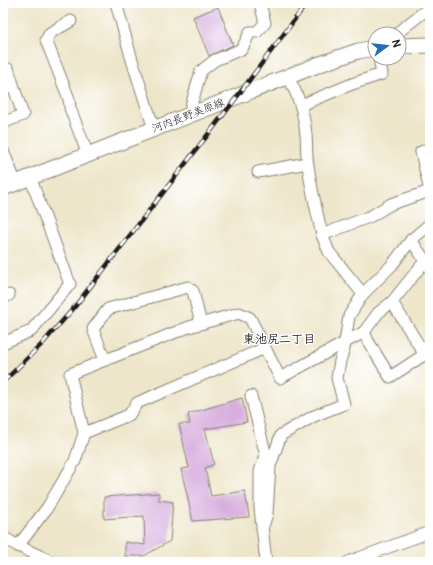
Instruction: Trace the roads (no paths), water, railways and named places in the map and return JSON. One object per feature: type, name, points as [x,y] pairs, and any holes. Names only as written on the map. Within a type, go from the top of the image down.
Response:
[{"type":"main road","points":[[407,45],[430,44]]},
{"type":"main road","name":"河内長野美原線","points":[[9,185],[320,64],[367,49]]},
{"type":"street","points":[[116,3],[154,129]]},
{"type":"street","points":[[194,113],[191,106],[201,71],[215,60],[242,49],[250,32],[257,32],[264,23],[260,3]]},
{"type":"street","points":[[406,26],[430,7]]},
{"type":"street","points":[[71,22],[50,33],[46,40],[69,99],[70,108],[88,155]]},
{"type":"street","points":[[301,105],[352,84],[382,74],[381,66]]},
{"type":"street","points":[[3,125],[7,121],[23,115],[8,69]]},
{"type":"street","points":[[286,77],[294,87],[301,105],[306,134],[307,163],[322,235],[329,252],[363,294]]},
{"type":"street","points":[[322,235],[371,216],[391,204],[430,191],[421,152],[430,148]]},
{"type":"street","points":[[3,151],[9,185]]},
{"type":"street","points":[[258,172],[307,163]]},
{"type":"street","points":[[3,342],[32,331],[70,284],[30,177]]},
{"type":"street","points":[[262,528],[267,514],[270,466],[281,435],[314,416],[344,404],[337,378],[349,316],[363,294],[392,265],[411,240],[430,224]]},
{"type":"street","points":[[18,546],[47,508],[75,461],[84,433],[70,374],[189,327],[239,314],[250,318],[280,378],[364,332],[378,314],[392,302],[428,265],[411,240]]},
{"type":"street","points":[[105,360],[93,330],[108,309],[188,287],[193,291],[201,324]]},
{"type":"street","points":[[364,332],[390,377],[427,353],[392,302]]},
{"type":"street","points":[[84,433],[129,415],[137,403],[265,348]]},
{"type":"street","points":[[251,396],[266,456],[260,471],[260,508],[266,562]]},
{"type":"street","points":[[348,562],[430,532]]},
{"type":"street","points":[[3,537],[18,546],[53,562]]},
{"type":"railway","points":[[3,382],[42,344],[73,309],[230,106],[307,3]]},
{"type":"district","name":"東池尻二丁目","points":[[279,339]]}]
